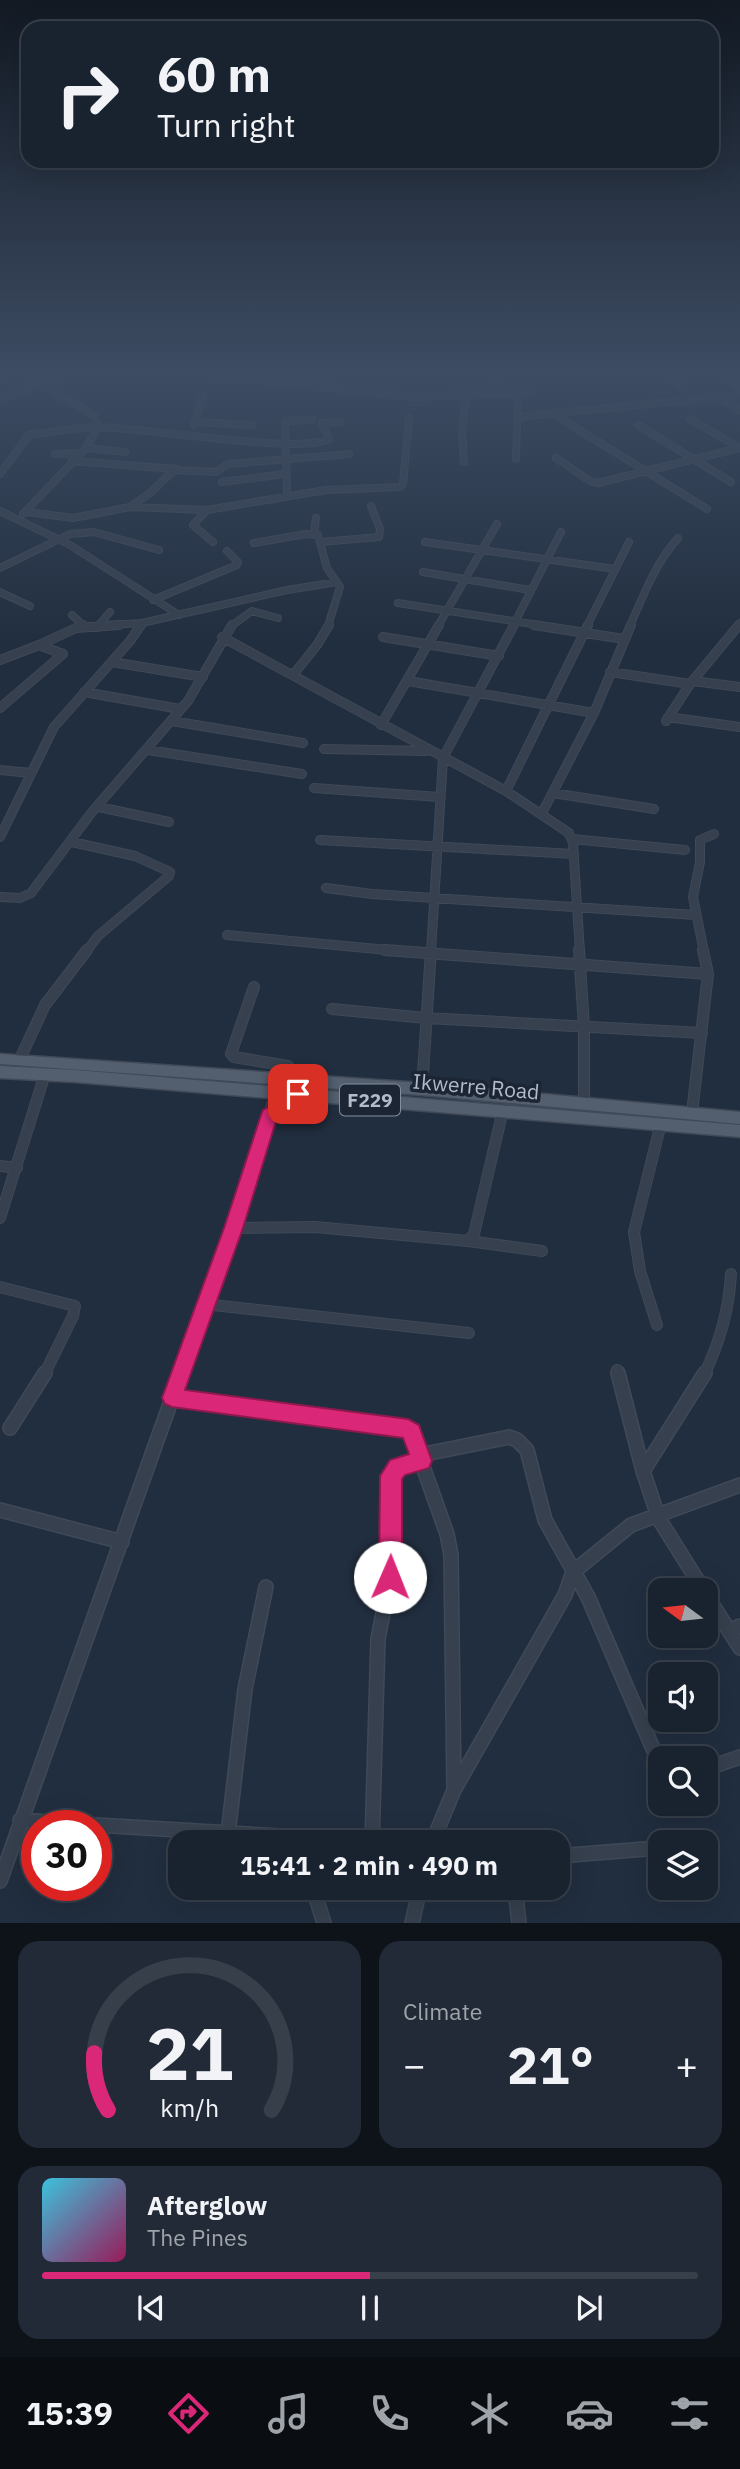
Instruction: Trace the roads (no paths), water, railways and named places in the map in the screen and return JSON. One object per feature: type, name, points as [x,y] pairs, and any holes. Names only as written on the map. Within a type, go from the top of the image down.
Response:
[{"type":"main road","name":"F229","points":[[0,1059],[282,1086]]},
{"type":"main road","name":"Ikwerre Road","points":[[0,1072],[282,1086],[298,1094],[740,1131]]},
{"type":"main road","points":[[282,1086],[402,1094],[422,1090]]},
{"type":"main road","name":"F229","points":[[422,1090],[740,1118]]},
{"type":"street","points":[[18,516],[27,512],[69,465]]},
{"type":"street","points":[[122,465],[216,472],[227,465]]},
{"type":"street","points":[[284,465],[287,495]]},
{"type":"street","points":[[27,512],[73,518],[130,507],[207,510],[243,506],[287,495],[326,490],[402,486],[404,465]]},
{"type":"street","points":[[566,465],[593,482],[672,465]]},
{"type":"street","points":[[638,465],[707,509]]},
{"type":"street","points":[[703,465],[731,482]]},
{"type":"street","points":[[130,507],[150,493],[170,473],[179,469]]},
{"type":"street","points":[[222,482],[285,474]]},
{"type":"street","points":[[321,542],[379,537],[380,529],[371,506]]},
{"type":"street","points":[[207,510],[192,525],[213,542]]},
{"type":"street","points":[[0,511],[18,516],[113,570],[130,586],[179,615]]},
{"type":"street","points":[[314,534],[317,518]]},
{"type":"street","points":[[381,725],[497,524]]},
{"type":"street","points":[[422,1090],[443,758],[499,656],[561,532]]},
{"type":"street","points":[[2,566],[70,534],[94,533],[159,550]]},
{"type":"street","points":[[254,543],[318,535],[327,568],[337,582],[339,597],[324,636],[293,675]]},
{"type":"street","points":[[542,813],[594,713],[662,556],[678,538]]},
{"type":"street","points":[[425,542],[615,569]]},
{"type":"street","points":[[506,791],[629,542]]},
{"type":"street","points":[[153,600],[237,565],[238,562],[227,551]]},
{"type":"street","points":[[423,572],[530,590]]},
{"type":"street","points":[[0,660],[85,627],[142,623],[287,590],[337,582]]},
{"type":"street","points":[[0,592],[30,606]]},
{"type":"street","points":[[398,603],[624,639]]},
{"type":"street","points":[[0,897],[20,898],[31,893],[172,721],[203,677],[222,637],[240,618],[252,611],[278,618]]},
{"type":"street","points":[[98,627],[110,612]]},
{"type":"street","points":[[72,615],[85,627]]},
{"type":"street","points":[[0,837],[54,727],[112,663],[142,623]]},
{"type":"street","points":[[740,623],[692,682],[667,719],[740,727]]},
{"type":"street","points":[[222,637],[506,791],[569,833],[574,854],[584,1027],[584,1104]]},
{"type":"street","points":[[383,637],[499,656]]},
{"type":"street","points":[[0,708],[63,654],[39,645]]},
{"type":"street","points":[[112,663],[203,677]]},
{"type":"street","points":[[610,672],[740,687]]},
{"type":"street","points":[[408,681],[594,713]]},
{"type":"street","points":[[84,692],[180,709]]},
{"type":"street","points":[[172,721],[303,743]]},
{"type":"street","points":[[324,749],[429,751]]},
{"type":"street","points":[[148,750],[302,774]]},
{"type":"street","points":[[0,769],[31,773]]},
{"type":"street","points":[[314,788],[439,797]]},
{"type":"street","points":[[553,793],[654,809]]},
{"type":"street","points":[[99,807],[169,822]]},
{"type":"street","points":[[692,1112],[708,974],[693,897],[700,862],[700,840],[714,834]]},
{"type":"street","points":[[572,839],[685,850]]},
{"type":"street","points":[[320,840],[574,854]]},
{"type":"street","points":[[20,1059],[45,1005],[98,936],[116,918],[147,897],[170,872],[138,858],[72,842]]},
{"type":"street","points":[[326,888],[696,915]]},
{"type":"street","points":[[227,935],[315,946],[429,952],[708,974]]},
{"type":"street","points":[[0,1881],[233,1228],[269,1115],[288,1066],[234,1057],[230,1054],[254,987]]},
{"type":"street","points":[[332,1009],[426,1018],[702,1033]]},
{"type":"street","points":[[0,1218],[35,1098],[45,1074]]},
{"type":"street","points":[[269,1115],[298,1094]]},
{"type":"street","points":[[468,1241],[474,1234],[503,1110]]},
{"type":"street","points":[[657,1325],[640,1271],[634,1232],[661,1123]]},
{"type":"street","points":[[0,1166],[17,1167]]},
{"type":"street","points":[[233,1228],[315,1227],[468,1241],[542,1251]]},
{"type":"street","points":[[643,1471],[703,1377],[725,1329],[732,1295],[731,1274]]},
{"type":"street","points":[[0,1287],[75,1306],[73,1316],[41,1381],[10,1428]]},
{"type":"street","points":[[204,1304],[468,1333]]},
{"type":"street","points":[[617,1370],[646,1488],[656,1514],[695,1578]]},
{"type":"street","points":[[172,1398],[408,1429],[439,1508],[451,1555],[454,1790]]},
{"type":"street","points":[[372,1830],[378,1639],[390,1577],[391,1476],[398,1467],[421,1458],[509,1437],[517,1440],[527,1450],[545,1520],[588,1597],[652,1746]]},
{"type":"street","points":[[437,1830],[454,1790],[565,1595],[573,1572],[631,1525],[740,1485]]},
{"type":"street","points":[[0,1510],[122,1542]]},
{"type":"street","points":[[228,1830],[245,1689],[266,1587]]},
{"type":"street","points":[[718,1608],[735,1628],[740,1648]]},
{"type":"street","points":[[718,1764],[740,1756]]},
{"type":"street","points":[[112,1826],[169,1830]]},
{"type":"street","points":[[570,1855],[645,1849]]},
{"type":"street","points":[[317,1900],[324,1923]]},
{"type":"street","points":[[412,1923],[417,1900]]},
{"type":"street","points":[[516,1900],[519,1923]]}]
